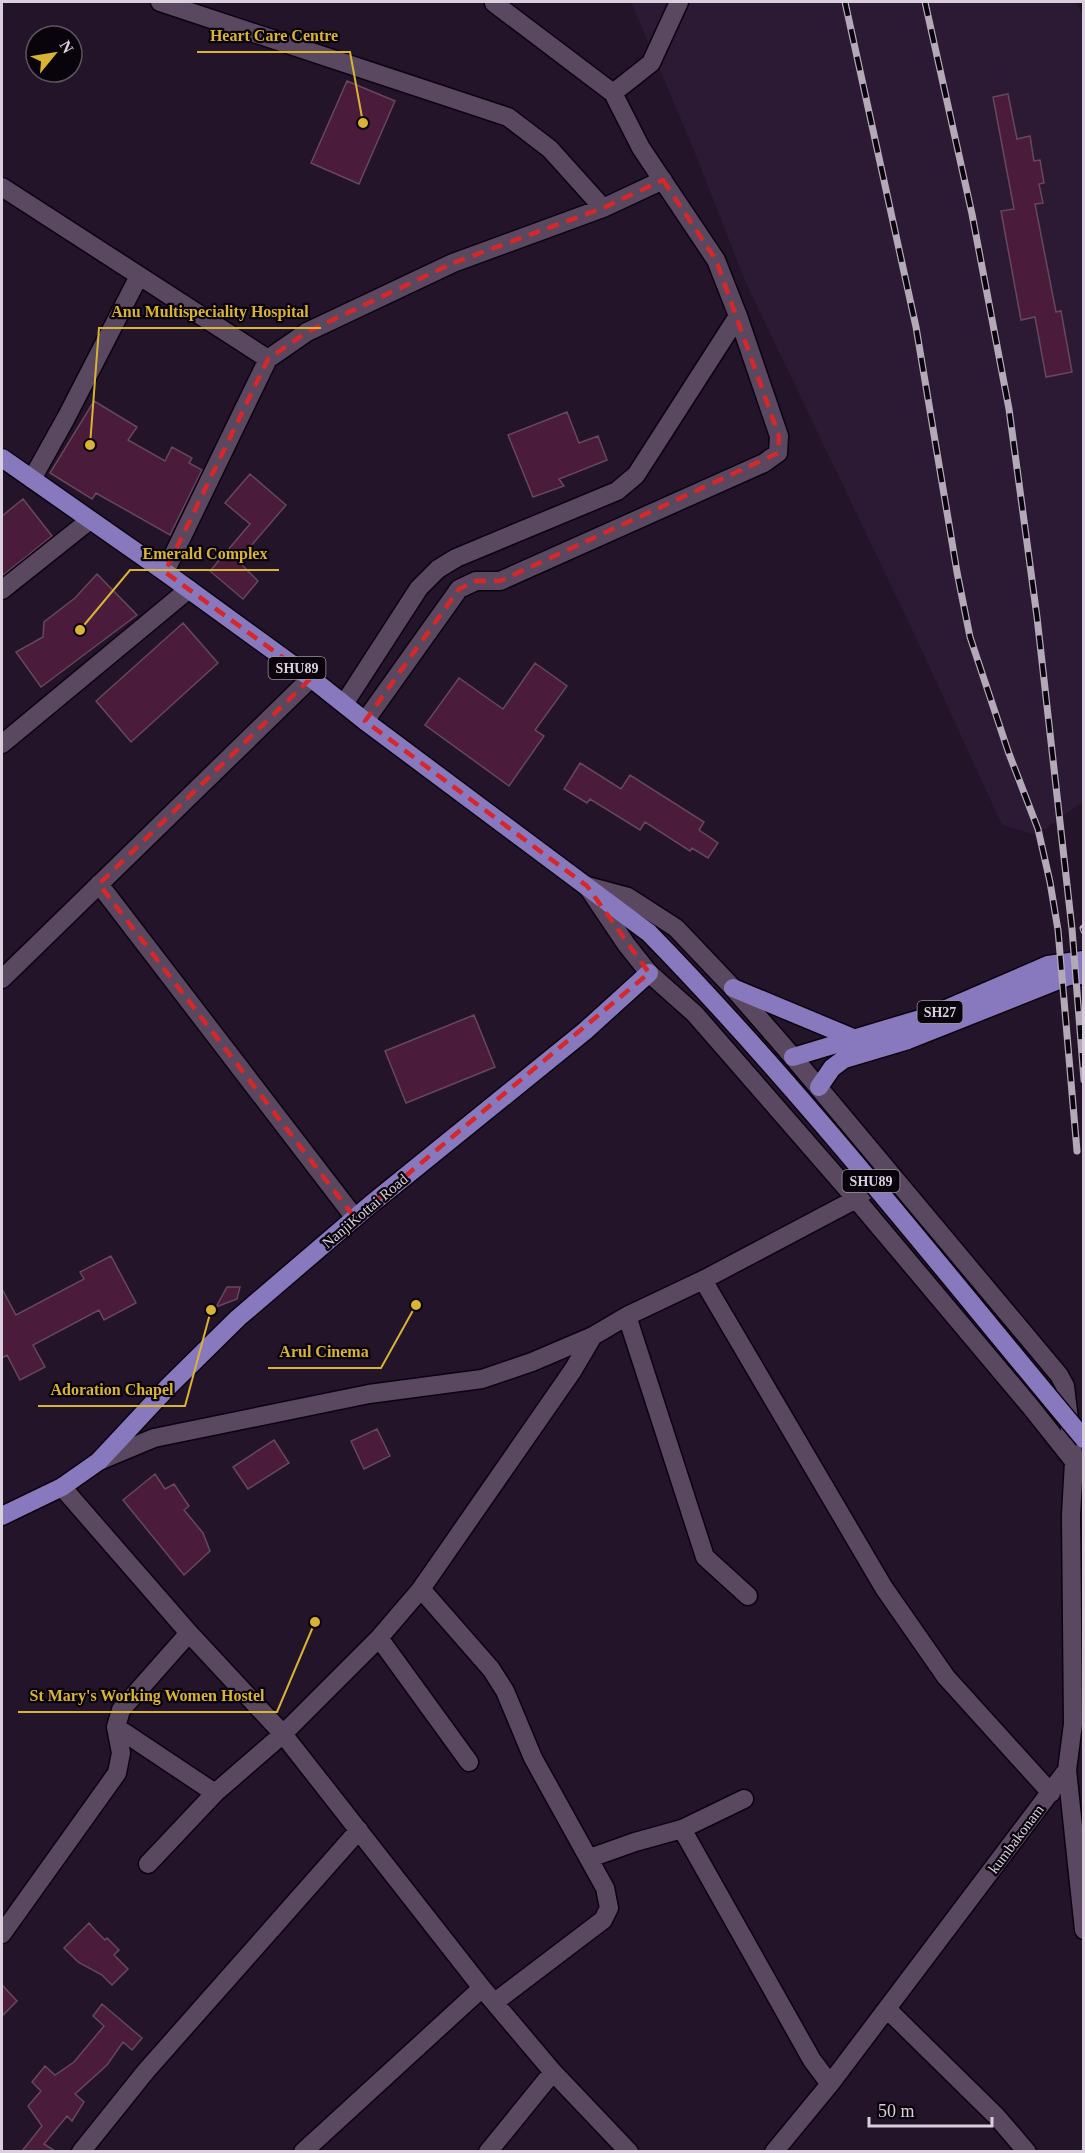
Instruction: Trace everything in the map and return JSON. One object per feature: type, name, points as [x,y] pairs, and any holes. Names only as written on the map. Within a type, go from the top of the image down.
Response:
[{"type":"main road","name":"SHU89","points":[[2,458],[311,678],[365,721],[649,933],[698,983],[843,1147],[1083,1438]]},
{"type":"main road","name":"SH27","points":[[793,1057],[930,1016],[1048,965],[1083,960]]},
{"type":"main road","name":"NanjiKottai Road","points":[[2,1516],[62,1487],[99,1461],[169,1386],[238,1318],[355,1218],[585,1031],[649,973]]},
{"type":"main road","name":"SH27","points":[[819,1087],[832,1068],[844,1059],[908,1040],[1069,976],[1083,975]]},
{"type":"main road","points":[[733,988],[853,1038]]},
{"type":"street","points":[[160,2],[508,117],[550,149],[603,208]]},
{"type":"street","points":[[613,93],[651,63],[679,2]]},
{"type":"street","points":[[365,721],[459,589],[476,581],[500,581],[764,463],[778,453],[779,436],[738,316],[716,260],[640,148],[613,93],[495,3]]},
{"type":"street","points":[[165,572],[268,359],[307,332],[453,263],[603,208],[663,180]]},
{"type":"street","points":[[2,187],[268,359]]},
{"type":"street","points":[[32,479],[139,276]]},
{"type":"street","points":[[344,704],[419,588],[438,569],[456,558],[617,491],[636,475],[738,316]]},
{"type":"street","points":[[2,590],[90,520]]},
{"type":"street","points":[[2,744],[189,589]]},
{"type":"street","points":[[2,979],[311,678]]},
{"type":"street","points":[[99,884],[355,1218]]},
{"type":"street","points":[[587,886],[626,944],[649,973],[695,1014],[856,1199],[1030,1406],[1074,1462]]},
{"type":"street","name":"kumbakonam","points":[[587,886],[628,897],[676,928],[733,988],[819,1087],[1059,1375],[1065,1386],[1074,1462],[1071,1515],[1073,1724],[1067,1770],[830,2084],[792,2144],[774,2151]]},
{"type":"street","points":[[99,1461],[154,1438],[369,1394],[482,1379],[532,1362],[593,1336],[627,1316],[703,1280],[856,1199],[889,1171]]},
{"type":"street","points":[[703,1280],[884,1588],[946,1677],[1051,1793]]},
{"type":"street","points":[[627,1316],[705,1557],[748,1596]]},
{"type":"street","points":[[148,1864],[214,1793],[283,1734],[378,1638],[421,1589],[573,1370],[593,1336]]},
{"type":"street","points":[[62,1487],[189,1633],[283,1734],[482,1988],[553,2072],[629,2151]]},
{"type":"street","points":[[421,1589],[491,1669],[505,1691],[533,1758],[606,1888],[609,1908],[603,1920],[495,2002]]},
{"type":"street","points":[[2,1934],[117,1773],[121,1753],[116,1727],[121,1710],[189,1633]]},
{"type":"street","points":[[378,1638],[469,1762]]},
{"type":"street","points":[[116,1727],[214,1793]]},
{"type":"street","points":[[1067,1770],[1083,1930]]},
{"type":"street","points":[[590,1858],[682,1829],[744,1799]]},
{"type":"street","points":[[682,1829],[812,2060],[830,2084]]},
{"type":"street","points":[[81,2151],[146,2071],[359,1830]]},
{"type":"street","points":[[303,2151],[482,1988]]},
{"type":"street","points":[[886,2009],[997,2117],[1027,2151]]},
{"type":"street","points":[[488,2151],[553,2072]]},
{"type":"highlighted area","points":[[663,180],[716,260],[779,436],[778,453],[500,581],[476,581],[459,589],[365,721],[587,886],[649,973],[355,1218],[99,884],[311,678],[165,572],[268,359],[307,332],[453,263],[603,208]]},
{"type":"shaded area","points":[[631,2],[1076,2],[1083,16],[1083,802],[1036,835],[1002,825],[918,642],[746,283],[691,143]]},
{"type":"building","points":[[347,81],[395,101],[359,184],[311,163]]},
{"type":"building","points":[[1008,94],[1017,139],[1030,136],[1034,161],[1040,160],[1044,183],[1039,184],[1043,203],[1035,204],[1056,312],[1061,311],[1072,372],[1046,377],[1035,317],[1021,320],[1001,211],[1014,209],[993,97]]},
{"type":"building","points":[[94,401],[137,427],[128,440],[165,461],[172,447],[192,458],[189,463],[202,470],[170,535],[96,493],[92,499],[50,473]]},
{"type":"building","points":[[567,412],[579,443],[598,436],[607,460],[559,479],[564,486],[533,497],[508,435]]},
{"type":"building","points":[[250,474],[286,505],[250,547],[253,549],[242,565],[258,581],[243,599],[210,571],[250,524],[225,503]]},
{"type":"building","points":[[23,499],[52,536],[2,576],[2,516]]},
{"type":"building","points":[[97,574],[137,615],[41,687],[16,652],[43,637],[44,622],[75,598]]},
{"type":"building","points":[[183,623],[218,663],[131,742],[96,701]]},
{"type":"building","points":[[535,663],[567,686],[535,730],[544,736],[509,786],[425,725],[459,678],[503,709]]},
{"type":"building","points":[[580,763],[621,789],[630,775],[704,822],[699,830],[718,843],[708,858],[692,848],[690,851],[645,822],[640,830],[590,799],[587,803],[564,789]]},
{"type":"building","points":[[474,1015],[495,1067],[406,1103],[385,1051]]},
{"type":"building","points":[[111,1256],[136,1303],[104,1320],[99,1310],[33,1345],[45,1367],[20,1380],[7,1355],[2,1358],[2,1289],[16,1315],[84,1279],[80,1272]]},
{"type":"building","points":[[227,1287],[240,1287],[237,1299],[216,1307]]},
{"type":"building","points":[[377,1429],[390,1456],[364,1469],[351,1441]]},
{"type":"building","points":[[274,1440],[289,1463],[248,1489],[233,1467]]},
{"type":"building","points":[[155,1474],[165,1489],[174,1484],[189,1506],[184,1510],[203,1533],[210,1551],[184,1575],[123,1500]]},
{"type":"building","points":[[89,1923],[105,1940],[107,1938],[119,1950],[114,1955],[128,1969],[112,1985],[102,1975],[78,1962],[64,1948]]},
{"type":"building","points":[[2,1985],[17,2001],[2,2016]]},
{"type":"building","points":[[102,2004],[142,2038],[132,2050],[123,2042],[107,2065],[75,2094],[84,2102],[72,2121],[67,2116],[44,2144],[55,2151],[22,2151],[42,2126],[28,2106],[41,2091],[32,2082],[45,2066],[55,2075],[74,2062],[104,2026],[93,2016]]},
{"type":"railway","points":[[845,2],[916,327],[970,637],[1008,751],[1038,829],[1050,882],[1058,930],[1077,1151]]},
{"type":"railway","points":[[925,2],[972,214],[1009,409],[1037,617],[1072,929],[1084,1080]]},
{"type":"place","name":"Heart Care Centre","points":[[363,123]]},
{"type":"place","name":"Anu Multispeciality Hospital","points":[[90,445]]},
{"type":"place","name":"Emerald Complex","points":[[80,630]]},
{"type":"place","name":"Arul Cinema","points":[[416,1305]]},
{"type":"place","name":"Adoration Chapel","points":[[211,1310]]},
{"type":"place","name":"St Mary's Working Women Hostel","points":[[315,1622]]}]
